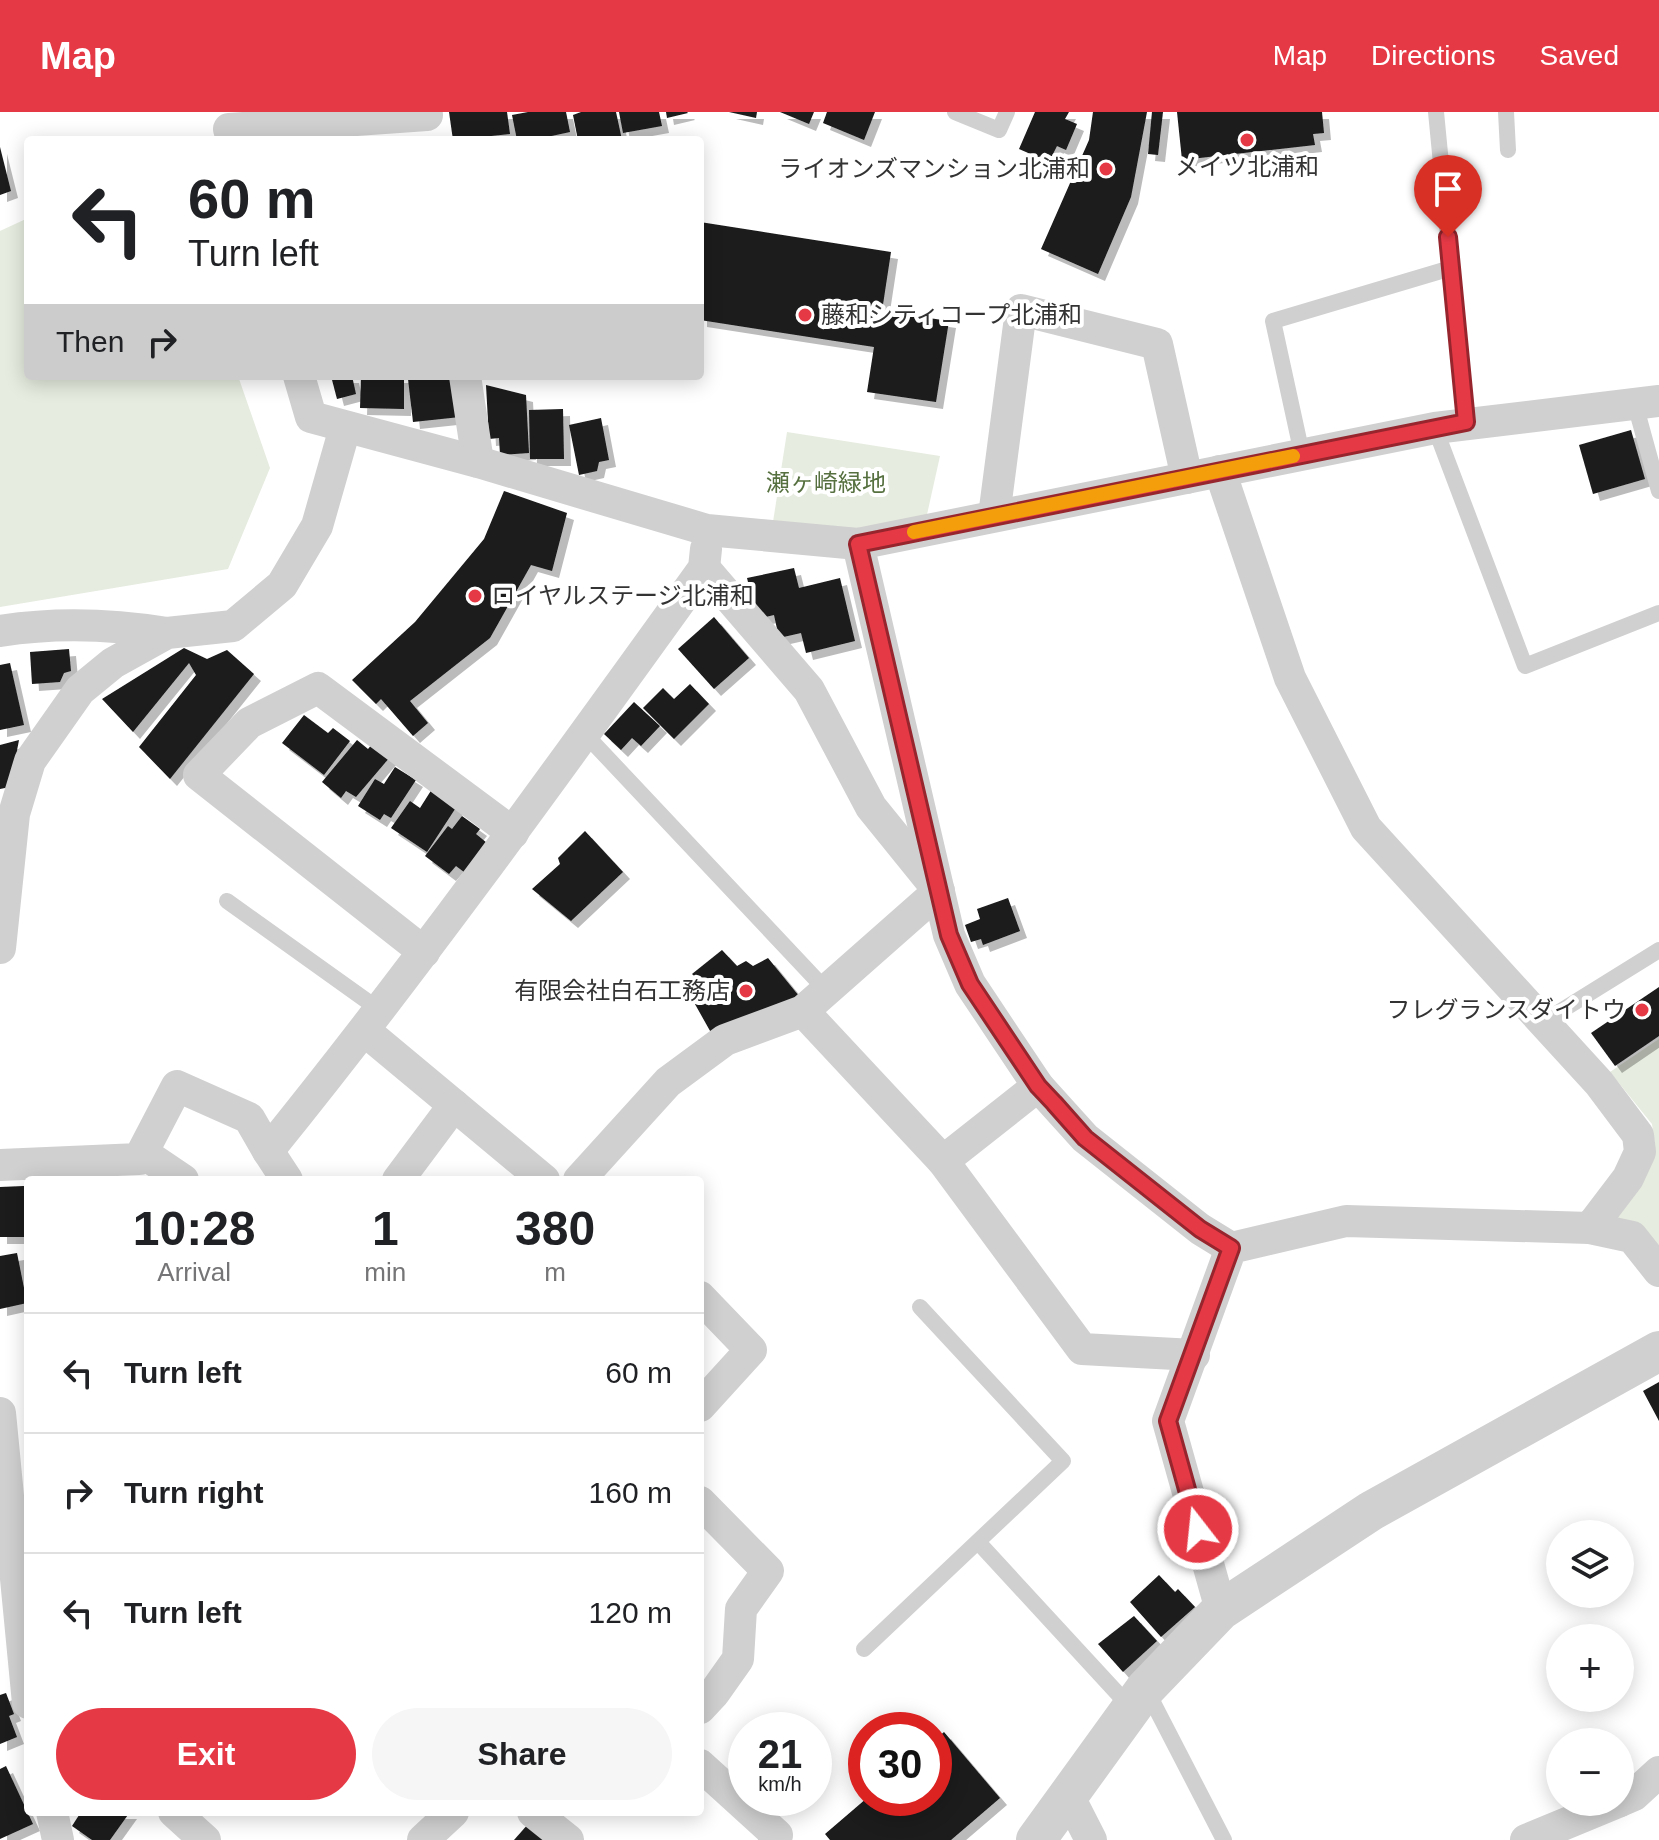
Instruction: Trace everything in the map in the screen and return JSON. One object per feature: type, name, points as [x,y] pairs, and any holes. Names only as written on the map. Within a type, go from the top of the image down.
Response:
[{"type":"street","points":[[231,136],[229,129],[428,122]]},
{"type":"street","points":[[994,516],[1021,310],[1157,344],[1187,478]]},
{"type":"street","points":[[300,380],[311,417],[345,428],[478,462],[707,530],[858,544],[1466,422],[1647,403]]},
{"type":"street","points":[[466,380],[478,462]]},
{"type":"street","points":[[0,631],[37,625],[118,625],[167,633],[233,626],[282,585],[317,526],[345,428]]},
{"type":"street","points":[[1220,471],[1290,678],[1366,828],[1599,1083],[1638,1135],[1640,1152],[1628,1178],[1590,1228]]},
{"type":"street","points":[[268,1151],[373,1021],[704,568],[707,530]]},
{"type":"street","points":[[858,544],[949,935],[970,984],[1038,1086],[1085,1138],[1200,1229],[1231,1248],[1346,1221],[1590,1228],[1632,1237],[1659,1271]]},
{"type":"street","points":[[704,568],[809,690],[871,807],[939,891]]},
{"type":"street","points":[[0,948],[7,815],[30,761],[80,690],[113,663],[167,633]]},
{"type":"street","points":[[424,952],[199,775],[249,723],[318,688],[513,833]]},
{"type":"street","points":[[585,1176],[668,1082],[725,1040],[814,1001],[939,891]]},
{"type":"street","points":[[814,1001],[943,1161],[1082,1349],[1194,1355]]},
{"type":"street","points":[[373,1021],[454,1105],[539,1176]]},
{"type":"street","points":[[0,1165],[139,1159],[177,1086],[249,1118],[284,1176]]},
{"type":"street","points":[[943,1161],[1038,1086]]},
{"type":"street","points":[[401,1176],[454,1105]]},
{"type":"street","points":[[143,1153],[177,1176]]},
{"type":"street","points":[[1221,1610],[1168,1421],[1231,1248]]},
{"type":"street","points":[[704,1301],[751,1350],[704,1402]]},
{"type":"street","points":[[1036,1840],[1139,1698],[1221,1610],[1371,1511],[1659,1351]]},
{"type":"street","points":[[21,1688],[0,1414],[24,1425]]},
{"type":"street","points":[[704,1506],[768,1571],[741,1609],[738,1659],[704,1704]]},
{"type":"street","points":[[704,1769],[777,1835],[774,1840]]},
{"type":"street","points":[[1634,1795],[1659,1772]]},
{"type":"street","points":[[1068,1795],[1091,1840]]},
{"type":"street","points":[[53,1816],[58,1840]]},
{"type":"street","points":[[423,1840],[449,1816]]},
{"type":"street","points":[[538,1816],[568,1840]]},
{"type":"street","points":[[1526,1840],[1567,1832],[1595,1816]]},
{"type":"lane","points":[[955,112],[999,130],[1007,112]]},
{"type":"lane","points":[[1436,112],[1466,422]]},
{"type":"lane","points":[[1506,112],[1508,150]]},
{"type":"lane","points":[[1302,454],[1273,321],[1451,268]]},
{"type":"lane","points":[[1647,403],[1659,491]]},
{"type":"lane","points":[[1435,428],[1525,666],[1659,613]]},
{"type":"lane","points":[[585,734],[814,1001]]},
{"type":"lane","points":[[227,901],[373,1021]]},
{"type":"lane","points":[[1543,1022],[1659,950]]},
{"type":"lane","points":[[864,1649],[1063,1461],[920,1307]]},
{"type":"lane","points":[[978,1542],[1139,1698],[1224,1840]]},
{"type":"green space","points":[[24,220],[24,380],[239,380],[270,468],[228,569],[0,607],[0,231]]},
{"type":"green space","name":"瀬ヶ崎緑地","points":[[787,432],[940,456],[926,519],[858,532],[773,522]]},
{"type":"green space","points":[[1659,1039],[1659,1256],[1601,1224],[1655,1145],[1652,1124],[1610,1072]]},
{"type":"building","points":[[449,112],[507,112],[510,134],[452,136]]},
{"type":"building","points":[[566,112],[570,132],[552,136],[516,136],[512,115]]},
{"type":"building","points":[[581,112],[616,112],[621,136],[577,136],[573,115]]},
{"type":"building","points":[[619,112],[659,112],[662,126],[623,133]]},
{"type":"building","points":[[666,112],[687,112],[688,113],[667,118]]},
{"type":"building","points":[[729,112],[757,112],[756,118]]},
{"type":"building","points":[[780,112],[814,112],[809,124]]},
{"type":"building","points":[[827,112],[875,112],[864,140],[823,123]]},
{"type":"building","points":[[1035,112],[1069,112],[1065,119],[1077,124],[1066,150],[1057,146],[1049,162],[1019,149]]},
{"type":"building","name":"ライオンズマンション北浦和","points":[[1093,112],[1147,112],[1131,197],[1098,274],[1041,249],[1089,140]]},
{"type":"building","name":"ライオンズマンション北浦和","points":[[1152,112],[1163,112],[1158,155],[1148,154]]},
{"type":"building","name":"メイツ北浦和","points":[[1177,112],[1322,112],[1324,133],[1313,134],[1315,145],[1182,160]]},
{"type":"building","points":[[0,147],[11,191],[0,195]]},
{"type":"building","name":"藤和シティコープ北浦和","points":[[704,223],[891,252],[882,311],[949,321],[936,402],[867,392],[874,347],[704,321]]},
{"type":"building","points":[[332,380],[353,380],[356,394],[337,399]]},
{"type":"building","points":[[361,380],[404,380],[404,409],[360,408]]},
{"type":"building","points":[[408,380],[455,380],[460,417],[413,422]]},
{"type":"building","points":[[486,385],[526,395],[529,453],[500,455],[499,438],[489,439]]},
{"type":"building","points":[[563,409],[564,459],[530,459],[529,410]]},
{"type":"building","points":[[601,418],[609,460],[599,462],[597,471],[579,475],[569,425]]},
{"type":"building","points":[[1631,430],[1645,479],[1593,494],[1579,445]]},
{"type":"building","name":"ロイヤルステージ北浦和","points":[[504,491],[567,513],[552,571],[531,565],[490,638],[410,701],[428,723],[413,736],[381,699],[376,704],[352,680],[415,622],[484,539]]},
{"type":"building","points":[[794,568],[799,588],[840,578],[855,641],[806,653],[801,633],[779,638],[774,615],[757,619],[747,578]]},
{"type":"building","points":[[714,617],[749,658],[714,689],[678,649]]},
{"type":"building","points":[[184,648],[207,659],[227,650],[254,674],[170,779],[139,747],[196,675],[189,663],[133,732],[102,699]]},
{"type":"building","points":[[69,649],[71,671],[64,673],[60,682],[32,684],[30,652]]},
{"type":"building","points":[[10,663],[24,725],[0,730],[0,665]]},
{"type":"building","points":[[690,684],[709,704],[674,739],[643,708],[663,688],[674,699]]},
{"type":"building","points":[[634,702],[660,726],[641,746],[632,738],[621,750],[604,734]]},
{"type":"building","points":[[304,715],[328,733],[333,728],[350,741],[324,775],[282,743]]},
{"type":"building","points":[[19,740],[10,787],[0,789],[0,745]]},
{"type":"building","points":[[357,740],[368,749],[373,743],[390,757],[356,797],[346,791],[341,798],[322,782]]},
{"type":"building","points":[[395,767],[416,780],[391,818],[384,814],[380,820],[358,806],[375,779],[384,784]]},
{"type":"building","points":[[432,789],[457,806],[427,852],[391,828],[410,801],[420,808]]},
{"type":"building","points":[[462,816],[480,829],[476,834],[487,843],[464,872],[456,866],[449,874],[425,856],[448,826],[452,829]]},
{"type":"building","points":[[585,831],[623,872],[571,921],[532,889],[560,864],[558,858]]},
{"type":"building","points":[[1008,898],[1020,931],[983,945],[981,939],[971,942],[965,925],[980,919],[977,909]]},
{"type":"building","name":"有限会社白石工務店","points":[[722,950],[737,966],[746,961],[753,966],[768,958],[799,996],[714,1038],[691,997],[704,985],[692,974]]},
{"type":"building","name":"フレグランスダイトウ","points":[[1659,987],[1659,1036],[1615,1066],[1591,1033]]},
{"type":"building","points":[[24,1186],[24,1237],[0,1237],[0,1187]]},
{"type":"building","points":[[17,1253],[24,1304],[0,1309],[0,1256]]},
{"type":"building","points":[[1659,1382],[1659,1421],[1643,1391]]},
{"type":"building","points":[[1159,1575],[1195,1607],[1161,1637],[1130,1602]]},
{"type":"building","points":[[1134,1616],[1157,1641],[1123,1672],[1098,1644]]},
{"type":"building","points":[[6,1693],[14,1714],[9,1716],[17,1737],[0,1744],[0,1695]]},
{"type":"building","points":[[952,1741],[1000,1798],[951,1840],[830,1840],[825,1834],[848,1814],[952,1816]]},
{"type":"building","points":[[6,1766],[24,1805],[24,1816],[29,1816],[33,1824],[0,1839],[0,1769]]},
{"type":"building","points":[[78,1816],[127,1816],[110,1840],[92,1840],[72,1826]]},
{"type":"building","points":[[529,1823],[548,1840],[514,1840]]},
{"type":"slow traffic","points":[[914,532],[1293,456]]},
{"type":"place","name":"メイツ北浦和","points":[[1247,140]]},
{"type":"place","name":"ライオンズマンション北浦和","points":[[1106,169]]},
{"type":"place","name":"藤和シティコープ北浦和","points":[[805,315]]},
{"type":"place","name":"ロイヤルステージ北浦和","points":[[475,596]]},
{"type":"place","name":"有限会社白石工務店","points":[[746,991]]},
{"type":"place","name":"フレグランスダイトウ","points":[[1642,1010]]},
{"type":"route","points":[[1198,1529],[1168,1421],[1231,1248],[1200,1229],[1085,1138],[1038,1086],[970,984],[949,935],[858,544],[1466,422],[1448,237]]}]
